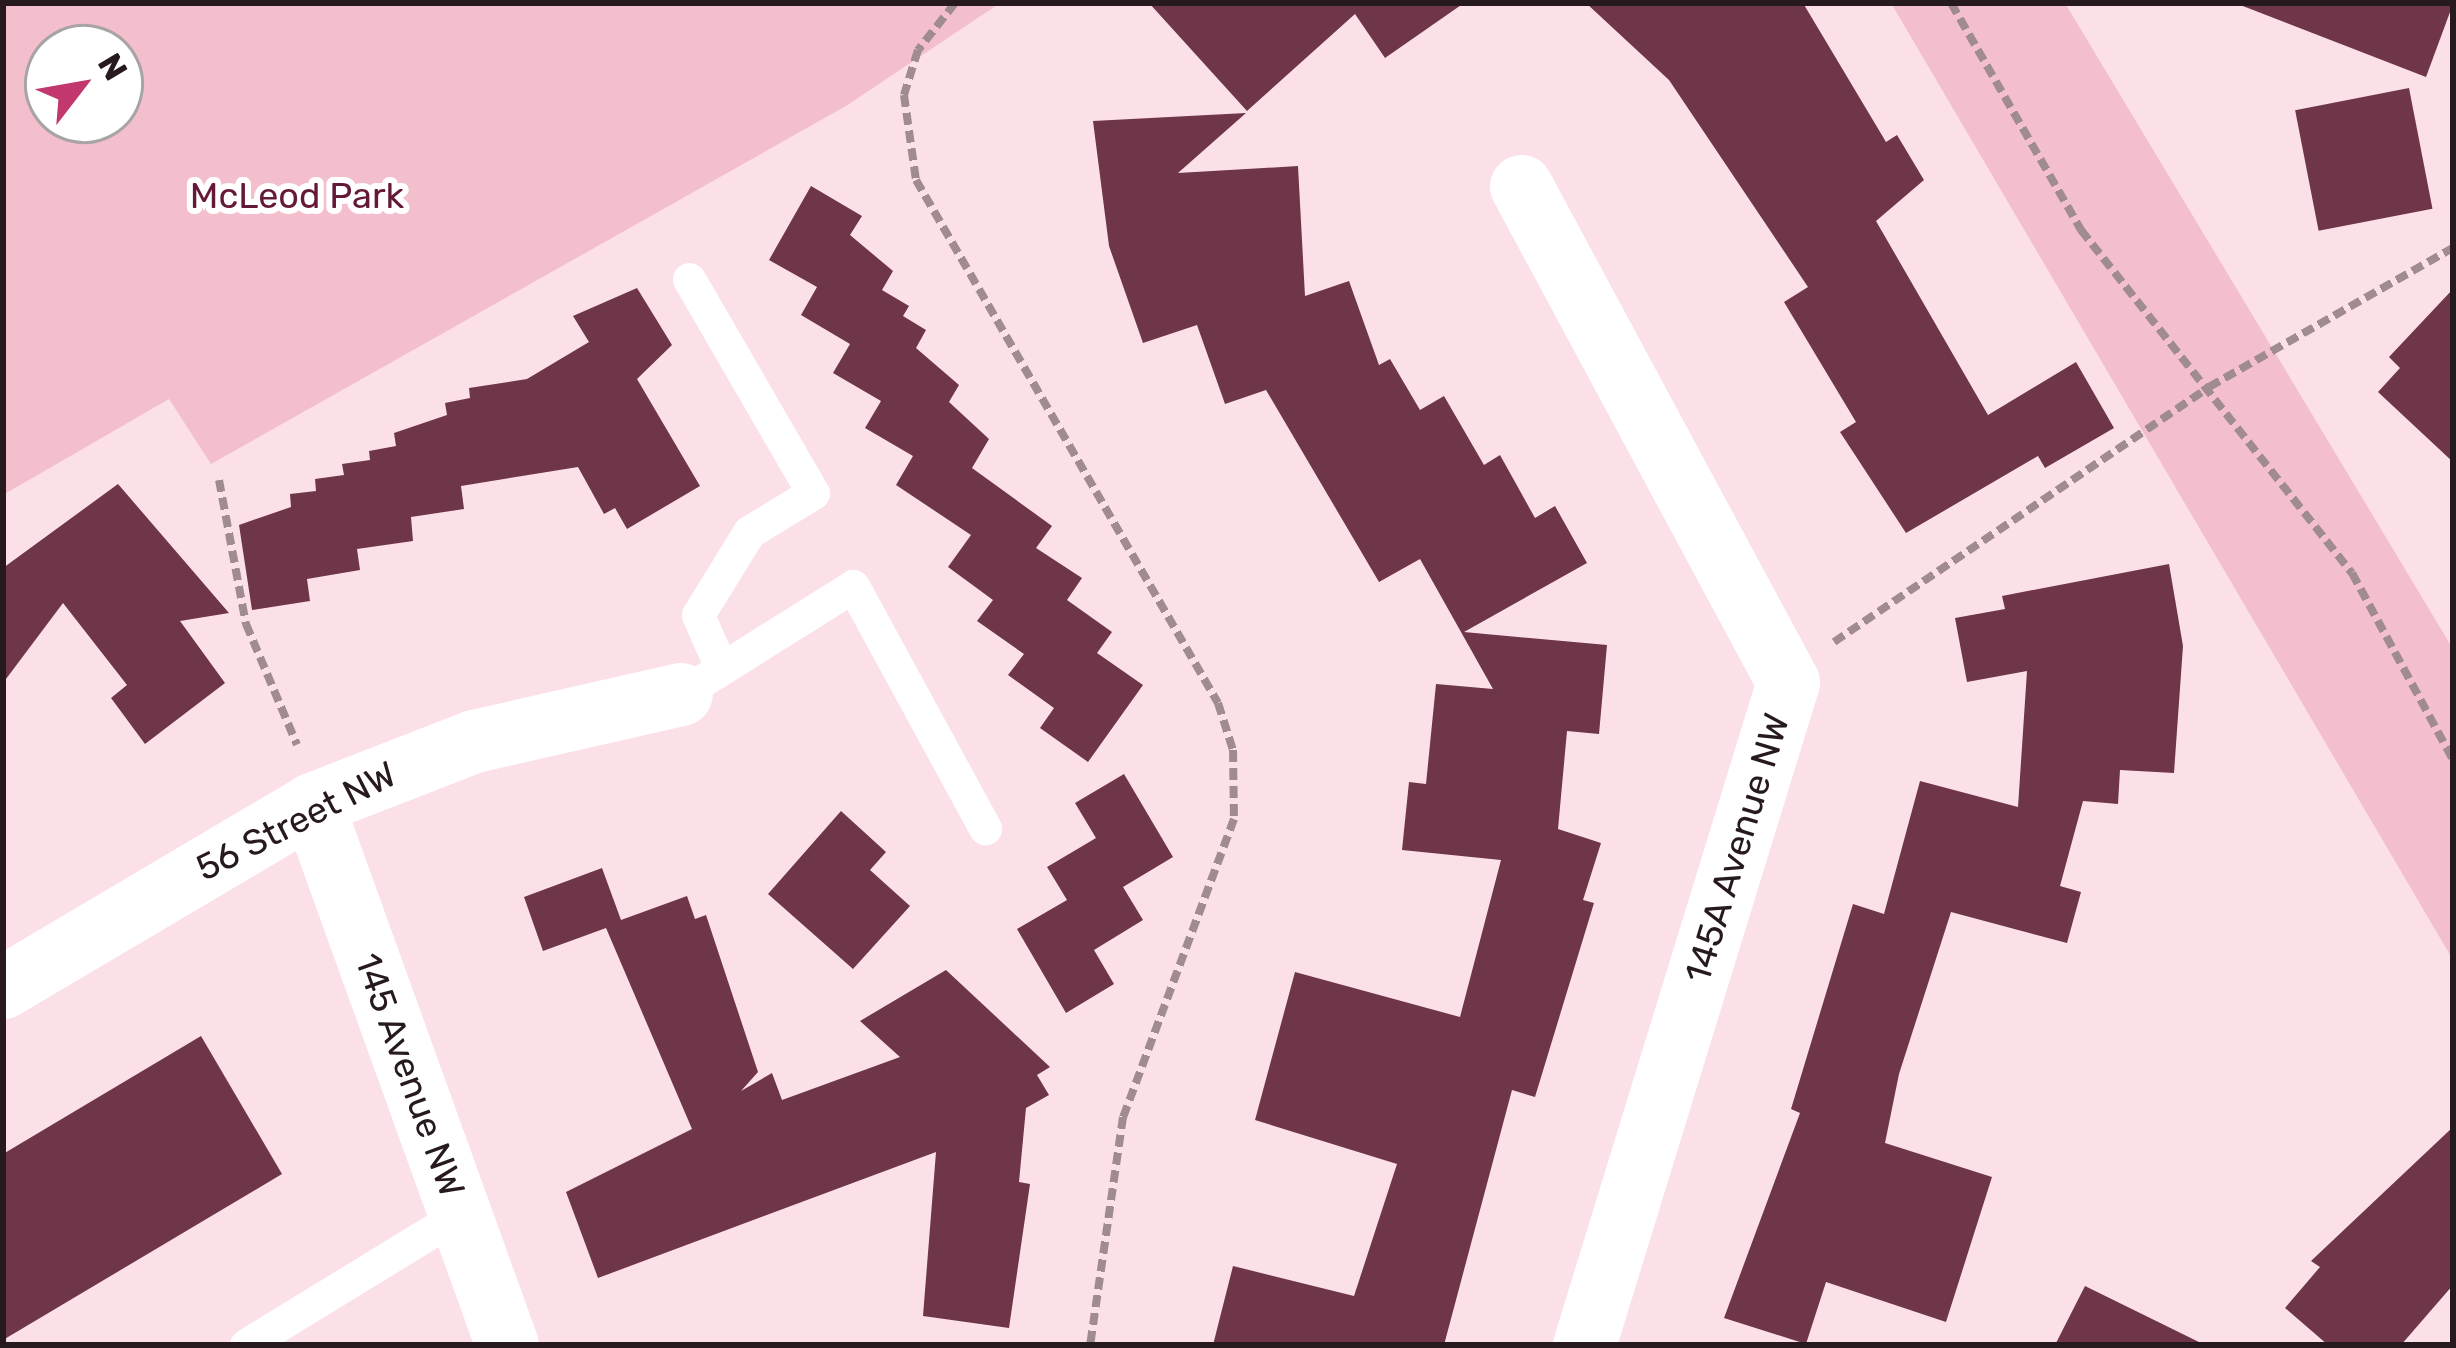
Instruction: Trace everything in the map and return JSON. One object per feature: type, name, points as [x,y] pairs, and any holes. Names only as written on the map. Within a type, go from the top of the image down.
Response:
[{"type":"street","name":"145A Avenue NW","points":[[1521,187],[1788,682],[1584,1345]]},
{"type":"street","name":"56 Street NW","points":[[3,986],[312,804],[474,741],[700,679]]},
{"type":"street","name":"145 Avenue NW","points":[[312,804],[507,1345]]},
{"type":"lane","points":[[689,279],[813,493],[749,532],[698,614],[700,679],[853,586],[985,828]]},
{"type":"lane","points":[[246,1345],[460,1214]]},
{"type":"path","points":[[955,3],[909,72],[902,123],[911,168],[1219,703],[1233,750],[1234,819],[1123,1117],[1090,1345]]},
{"type":"path","points":[[1951,3],[2030,155],[2352,573],[2453,760]]},
{"type":"path","points":[[1788,682],[1876,608],[2209,387],[2453,248]]},
{"type":"path","points":[[219,480],[246,624],[312,804]]},
{"type":"green space","name":"McLeod Park","points":[[3,3],[1000,3],[846,106],[211,464],[169,399],[3,495]]},
{"type":"green space","points":[[1891,3],[2065,3],[2453,649],[2453,960]]},
{"type":"building","points":[[1149,3],[1464,3],[1385,58],[1355,14],[1247,111]]},
{"type":"building","points":[[1586,3],[1803,3],[1886,142],[1897,135],[1924,180],[1876,221],[1988,415],[2076,362],[2114,428],[2045,468],[2038,456],[1906,533],[1840,432],[1856,422],[1784,302],[1808,287],[1669,80]]},
{"type":"building","points":[[2235,3],[2453,3],[2453,4],[2426,77]]},
{"type":"building","points":[[2409,88],[2432,209],[2319,231],[2295,110]]},
{"type":"building","points":[[1246,113],[1178,173],[1298,166],[1305,296],[1349,281],[1379,365],[1390,359],[1420,410],[1444,396],[1484,465],[1500,455],[1535,518],[1555,506],[1587,563],[1464,632],[1607,645],[1599,734],[1567,731],[1558,829],[1601,843],[1583,900],[1594,903],[1535,1097],[1512,1090],[1444,1345],[1213,1345],[1233,1266],[1354,1296],[1397,1164],[1255,1120],[1295,972],[1460,1017],[1501,860],[1402,850],[1409,782],[1426,784],[1436,684],[1493,689],[1420,559],[1379,582],[1266,390],[1225,404],[1197,325],[1143,343],[1109,246],[1093,121]]},
{"type":"building","points":[[811,186],[862,216],[850,235],[893,271],[882,290],[909,306],[903,316],[926,330],[916,348],[959,385],[949,402],[989,439],[972,468],[1052,526],[1036,548],[1082,578],[1067,600],[1112,632],[1097,653],[1143,685],[1088,762],[1040,728],[1054,708],[1008,675],[1024,654],[977,621],[993,600],[948,567],[971,535],[896,485],[913,456],[865,428],[881,401],[833,373],[850,344],[801,315],[817,287],[769,260]]},
{"type":"building","points":[[637,288],[672,345],[637,379],[700,486],[627,529],[615,508],[604,514],[578,467],[461,486],[464,509],[411,517],[413,541],[357,549],[360,570],[307,579],[310,601],[252,610],[239,525],[291,507],[290,494],[316,491],[315,479],[344,475],[342,464],[370,460],[369,451],[396,446],[394,433],[447,415],[445,403],[470,398],[469,388],[527,379],[589,342],[573,316]]},
{"type":"building","points":[[2453,289],[2453,462],[2378,392],[2400,368],[2389,357]]},
{"type":"building","points":[[118,484],[229,613],[180,621],[225,683],[145,744],[111,698],[127,685],[63,603],[3,683],[3,568]]},
{"type":"building","points":[[2169,564],[2183,646],[2174,773],[2120,770],[2118,804],[2083,801],[2060,886],[2081,892],[2067,943],[1951,912],[1899,1074],[1885,1143],[1992,1177],[1946,1322],[1826,1282],[1806,1344],[1724,1318],[1800,1113],[1791,1109],[1853,904],[1884,914],[1920,781],[2018,807],[2027,671],[1967,682],[1955,618],[2005,609],[2002,596]]},
{"type":"building","points":[[1124,774],[1173,857],[1123,887],[1143,920],[1094,950],[1114,984],[1066,1013],[1017,929],[1067,900],[1047,867],[1096,838],[1075,803]]},
{"type":"building","points":[[841,811],[886,852],[870,870],[910,906],[853,969],[768,894]]},
{"type":"building","points":[[602,868],[621,920],[687,896],[695,919],[706,915],[758,1072],[741,1091],[772,1073],[782,1100],[900,1057],[860,1021],[946,970],[1050,1067],[1037,1075],[1049,1095],[1026,1108],[1019,1182],[1030,1184],[1009,1328],[923,1316],[936,1152],[598,1278],[566,1192],[692,1129],[606,928],[543,951],[524,897]]},
{"type":"building","points":[[201,1036],[282,1174],[3,1340],[3,1154]]},
{"type":"building","points":[[2453,1127],[2453,1285],[2401,1345],[2328,1345],[2285,1308],[2320,1267],[2311,1261]]},
{"type":"building","points":[[2085,1286],[2205,1345],[2055,1345]]}]
